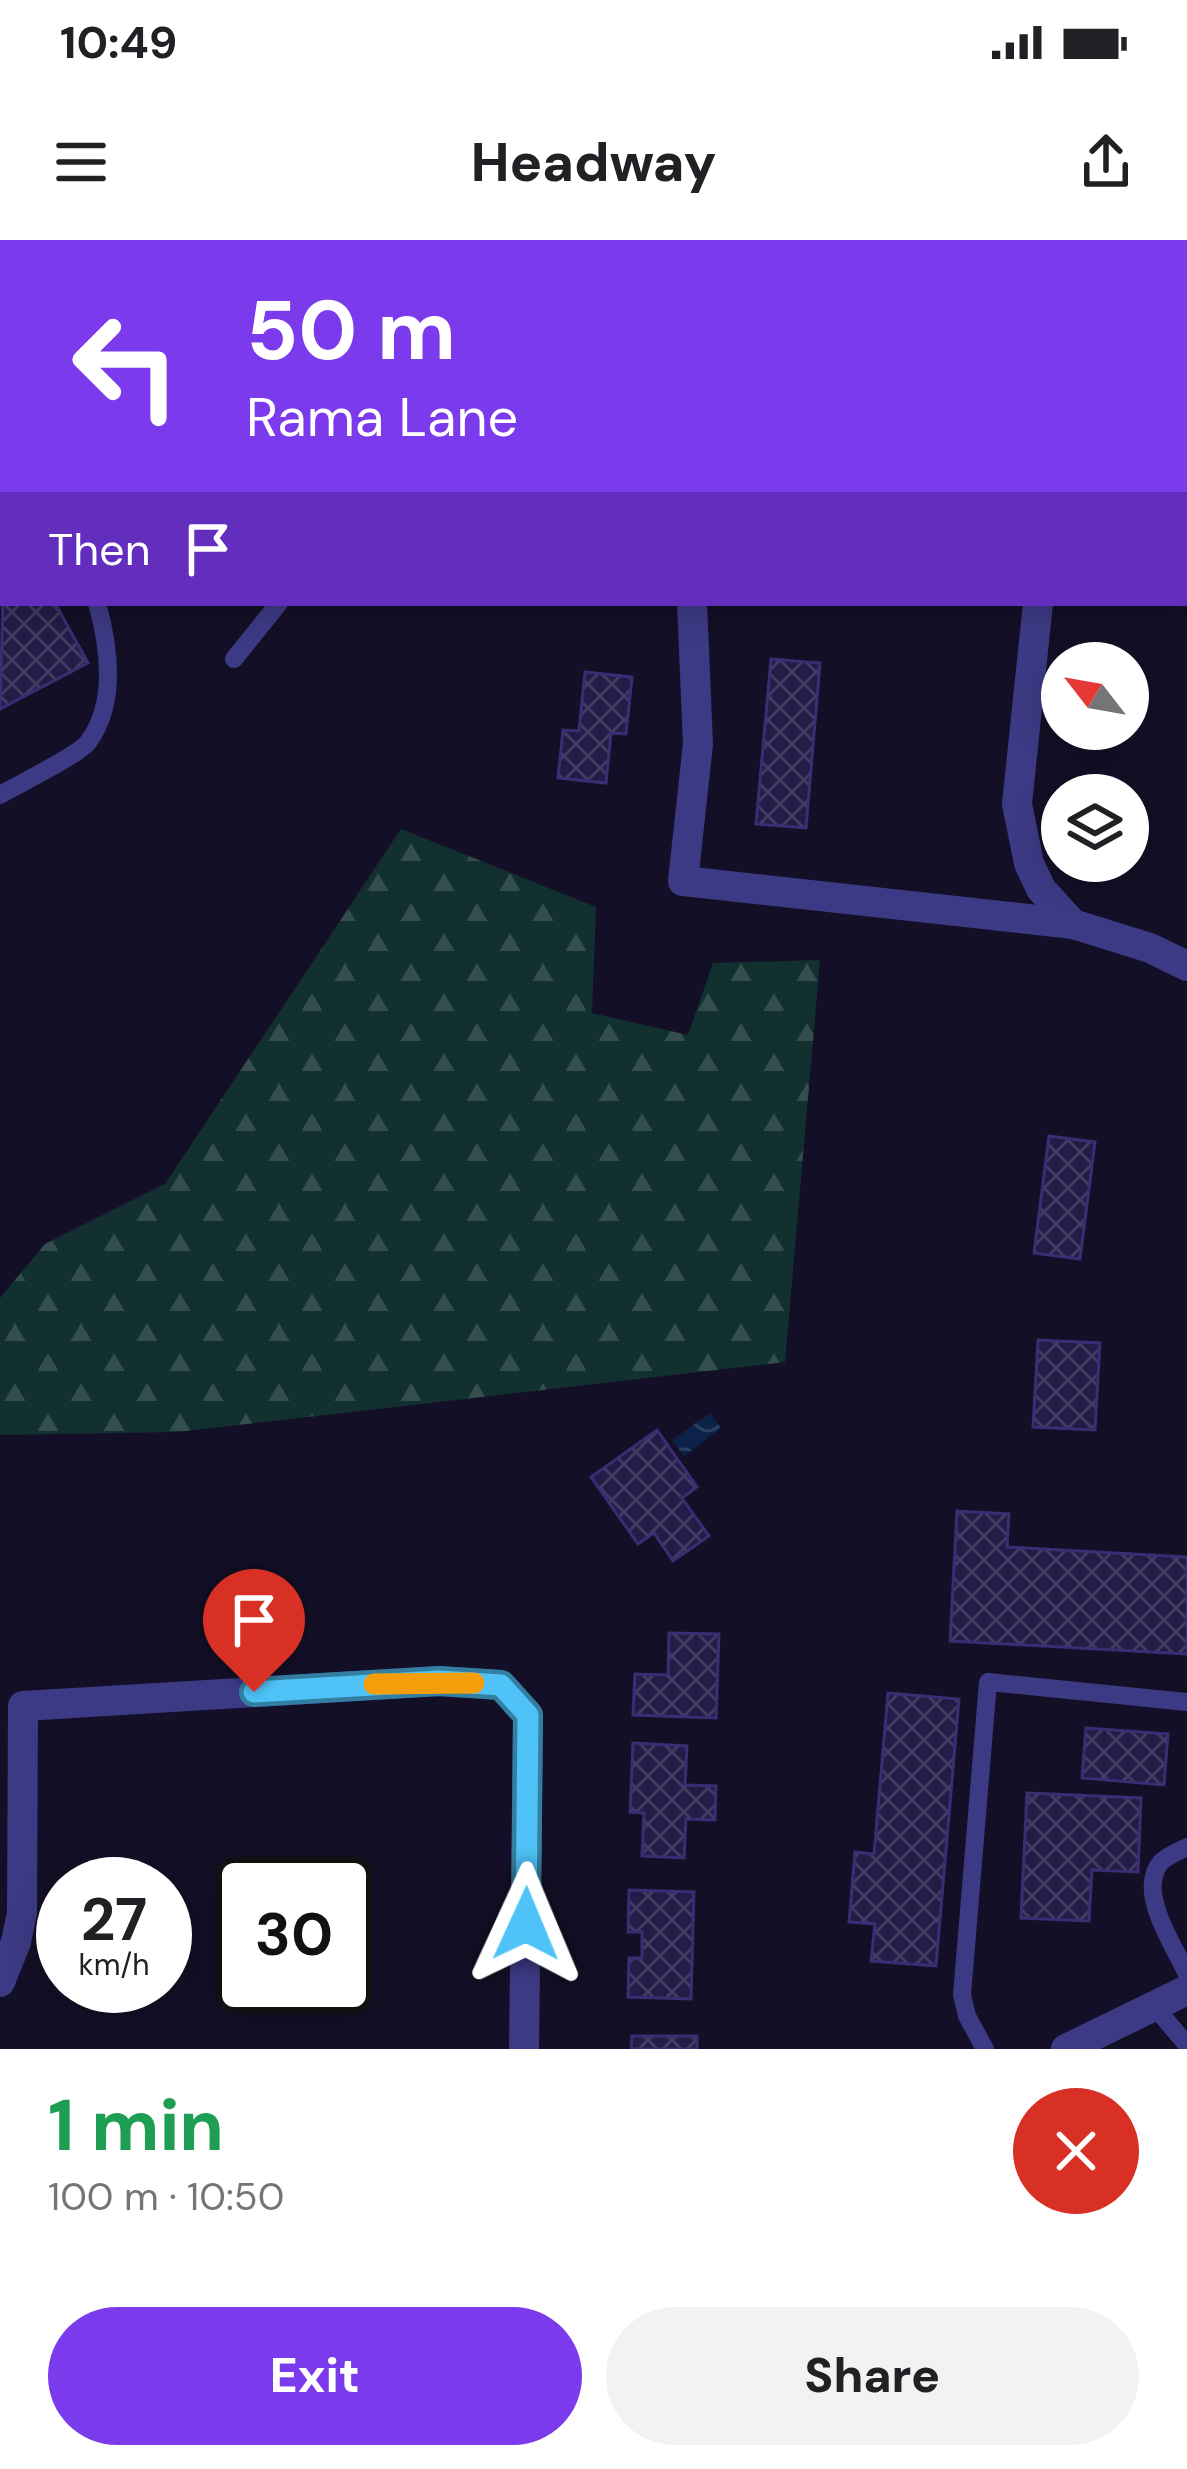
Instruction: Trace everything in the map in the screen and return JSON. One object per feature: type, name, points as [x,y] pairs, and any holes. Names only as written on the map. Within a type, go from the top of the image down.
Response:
[{"type":"street","points":[[692,606],[698,744],[683,881],[1073,924],[1150,948],[1187,966]]},
{"type":"street","points":[[1038,606],[1019,819],[1041,889],[1073,924]]},
{"type":"street","points":[[0,1982],[22,1913],[22,1706],[439,1681],[501,1685],[528,1715],[524,2049]]},
{"type":"street","points":[[1066,2049],[1187,1990]]},
{"type":"lane","points":[[0,795],[88,744],[108,692],[107,638],[98,606]]},
{"type":"lane","points":[[234,659],[277,606]]},
{"type":"lane","points":[[985,2049],[962,1995],[988,1682],[1187,1702]]},
{"type":"lane","points":[[1187,1847],[1163,1860],[1151,1881],[1156,1906],[1187,1974]]},
{"type":"lane","points":[[1154,2006],[1187,2044]]},
{"type":"green space","points":[[401,829],[596,907],[592,1013],[688,1035],[713,963],[820,960],[785,1362],[177,1432],[0,1435],[0,1298],[45,1244],[165,1184]]},
{"type":"water","points":[[710,1413],[721,1428],[684,1456],[672,1440]]},
{"type":"building","points":[[3,606],[57,606],[88,663],[0,709]]},
{"type":"building","points":[[771,659],[820,663],[806,828],[756,824]]},
{"type":"building","points":[[585,672],[632,677],[626,734],[611,733],[606,783],[558,778],[563,730],[579,731]]},
{"type":"building","points":[[1049,1136],[1095,1142],[1080,1259],[1034,1253]]},
{"type":"building","points":[[1038,1340],[1100,1343],[1095,1430],[1033,1427]]},
{"type":"building","points":[[657,1430],[697,1487],[682,1498],[709,1536],[673,1561],[654,1533],[638,1544],[591,1477]]},
{"type":"building","points":[[957,1511],[1009,1514],[1007,1547],[1187,1557],[1187,1654],[950,1641]]},
{"type":"building","points":[[669,1633],[719,1634],[716,1718],[633,1715],[635,1674],[668,1675]]},
{"type":"building","points":[[888,1693],[959,1699],[936,1966],[871,1961],[875,1924],[849,1922],[855,1852],[874,1854]]},
{"type":"building","points":[[1086,1728],[1168,1734],[1164,1785],[1082,1778]]},
{"type":"building","points":[[633,1743],[687,1746],[685,1785],[716,1786],[715,1820],[686,1819],[684,1858],[642,1856],[644,1813],[630,1812]]},
{"type":"building","points":[[1027,1793],[1141,1798],[1138,1872],[1092,1870],[1089,1921],[1021,1918]]},
{"type":"building","points":[[629,1890],[694,1892],[691,1999],[628,1997],[629,1958],[642,1958],[642,1932],[628,1932]]},
{"type":"building","points":[[632,2036],[697,2036],[697,2049],[631,2049]]},
{"type":"slow traffic","points":[[374,1684],[474,1683]]},
{"type":"route","points":[[254,1692],[439,1681],[501,1685],[528,1715],[526,1924]]}]
